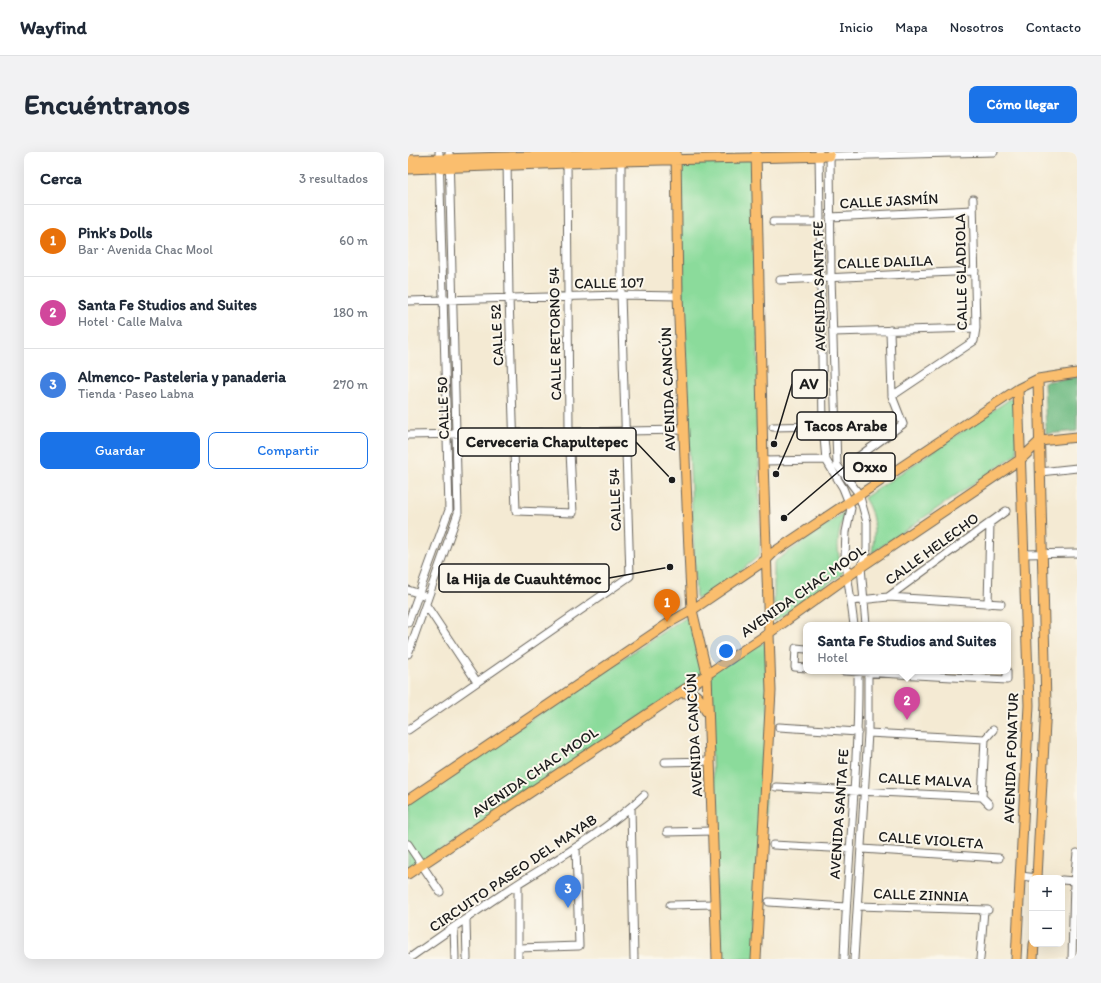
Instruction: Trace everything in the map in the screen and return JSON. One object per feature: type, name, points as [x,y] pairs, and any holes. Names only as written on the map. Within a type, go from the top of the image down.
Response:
[{"type":"main road","points":[[621,157],[670,152]]},
{"type":"main road","points":[[408,160],[449,159],[507,161],[604,156],[830,154]]},
{"type":"main road","points":[[756,155],[763,461],[769,554],[771,691],[756,959]]},
{"type":"main road","name":"AVENIDA CANCÚN","points":[[676,156],[678,296],[692,610],[707,674],[717,959]]},
{"type":"main road","points":[[408,169],[439,159]]},
{"type":"main road","points":[[408,800],[672,621],[692,610],[769,554],[1018,389],[1038,379],[1077,373]]},
{"type":"main road","name":"AVENIDA FONATUR","points":[[1038,379],[1046,704],[1038,875]]},
{"type":"main road","name":"AVENIDA FONATUR","points":[[1016,959],[1029,705],[1018,389]]},
{"type":"main road","points":[[1040,441],[1077,437]]},
{"type":"main road","name":"AVENIDA CHAC MOOL","points":[[408,874],[769,633],[861,567],[1021,460],[1040,441]]},
{"type":"main road","points":[[677,693],[691,692],[696,695],[701,700],[708,717]]},
{"type":"main road","points":[[1029,705],[1046,704]]},
{"type":"main road","points":[[1033,959],[1034,947]]},
{"type":"street","points":[[830,154],[994,152]]},
{"type":"street","name":"AVENIDA SANTA FE","points":[[819,154],[822,426],[826,460],[843,488],[851,508],[845,544],[847,577],[854,622]]},
{"type":"street","name":"AVENIDA SANTA FE","points":[[830,154],[831,277],[837,466],[859,494],[867,522],[867,550],[861,567],[866,622]]},
{"type":"street","name":"CALLE 54","points":[[408,730],[630,576],[622,295],[621,157]]},
{"type":"street","name":"CALLE 50","points":[[408,623],[449,510],[439,159]]},
{"type":"street","name":"CALLE 50","points":[[408,654],[458,513],[449,159]]},
{"type":"street","name":"CALLE RETORNO 54","points":[[516,511],[573,513],[569,431],[567,159]]},
{"type":"street","name":"CALLE 52","points":[[507,161],[509,298],[515,432],[516,511]]},
{"type":"street","name":"CALLE GLADIOLA","points":[[892,396],[971,344],[976,336],[973,199]]},
{"type":"street","name":"CALLE JASMÍN","points":[[830,216],[973,210]]},
{"type":"street","points":[[773,222],[820,222]]},
{"type":"street","name":"CALLE DALILA","points":[[780,280],[975,271]]},
{"type":"street","name":"CALLE 107","points":[[408,301],[622,295],[678,296]]},
{"type":"street","points":[[833,332],[976,328]]},
{"type":"street","points":[[858,457],[902,426],[902,422],[892,396],[890,330]]},
{"type":"street","points":[[773,427],[822,426]]},
{"type":"street","points":[[408,434],[683,430]]},
{"type":"street","points":[[763,461],[826,460]]},
{"type":"street","points":[[1040,472],[1077,468]]},
{"type":"street","name":"CALLE HELECHO","points":[[888,598],[1006,511]]},
{"type":"street","name":"CALLE HELECHO","points":[[988,604],[990,522]]},
{"type":"street","points":[[1024,554],[1077,553]]},
{"type":"street","points":[[408,590],[428,596]]},
{"type":"street","name":"CALLE HELECHO","points":[[851,601],[864,598],[888,598],[1001,604]]},
{"type":"street","points":[[426,605],[477,682]]},
{"type":"street","points":[[803,649],[796,648],[795,667],[803,668]]},
{"type":"street","name":"AVENIDA SANTA FE","points":[[844,959],[853,790],[858,732],[858,674]]},
{"type":"street","name":"AVENIDA SANTA FE","points":[[854,959],[868,733],[868,674]]},
{"type":"street","points":[[937,674],[1007,680],[1007,674]]},
{"type":"street","points":[[779,727],[858,732]]},
{"type":"street","points":[[989,804],[982,797],[985,739],[993,730]]},
{"type":"street","points":[[868,733],[985,739]]},
{"type":"street","points":[[665,762],[710,761]]},
{"type":"street","name":"CALLE MALVA","points":[[776,787],[865,790],[982,797]]},
{"type":"street","name":"CIRCUITO PASEO DEL MAYAB","points":[[408,959],[518,884],[576,847],[631,808],[644,795]]},
{"type":"street","points":[[631,808],[634,959]]},
{"type":"street","points":[[667,832],[713,831]]},
{"type":"street","points":[[408,844],[440,892]]},
{"type":"street","points":[[773,845],[850,849]]},
{"type":"street","points":[[518,948],[579,946],[576,847]]},
{"type":"street","name":"CALLE VIOLETA","points":[[862,849],[999,858]]},
{"type":"street","points":[[1072,959],[1077,855]]},
{"type":"street","points":[[1020,876],[1029,877]]},
{"type":"street","points":[[1065,880],[1075,882]]},
{"type":"street","points":[[518,884],[518,959]]},
{"type":"street","points":[[768,902],[846,907]]},
{"type":"street","points":[[670,905],[715,904]]},
{"type":"street","name":"CALLE ZINNIA","points":[[858,906],[986,910],[980,959]]},
{"type":"street","points":[[466,920],[467,959]]},
{"type":"street","points":[[454,927],[455,959]]},
{"type":"green space","points":[[756,159],[760,555],[714,593],[696,599],[676,160]]},
{"type":"green space","points":[[1077,377],[1077,431],[1046,434],[1044,382]]},
{"type":"green space","points":[[1010,399],[1015,400],[1017,454],[872,553],[874,538],[873,518],[864,498]]},
{"type":"green space","points":[[846,511],[838,541],[840,564],[843,573],[774,622],[774,562]]},
{"type":"green space","points":[[687,616],[697,635],[704,673],[408,874],[408,801]]},
{"type":"green space","points":[[765,642],[769,726],[756,959],[717,959],[710,675],[723,663]]},
{"type":"place","name":"AV","points":[[774,444]]},
{"type":"place","name":"Tacos Arabe","points":[[776,474]]},
{"type":"place","name":"Cerveceria Chapultepec","points":[[672,480]]},
{"type":"place","name":"Oxxo","points":[[784,518]]},
{"type":"place","name":"la Hija de Cuauhtémoc","points":[[670,567]]},
{"type":"place","name":"Pink’s Dolls","points":[[667,622]]},
{"type":"place","name":"Santa Fe Studios and Suites","points":[[907,720]]},
{"type":"place","name":"Almenco- Pasteleria y panaderia","points":[[568,908]]}]
